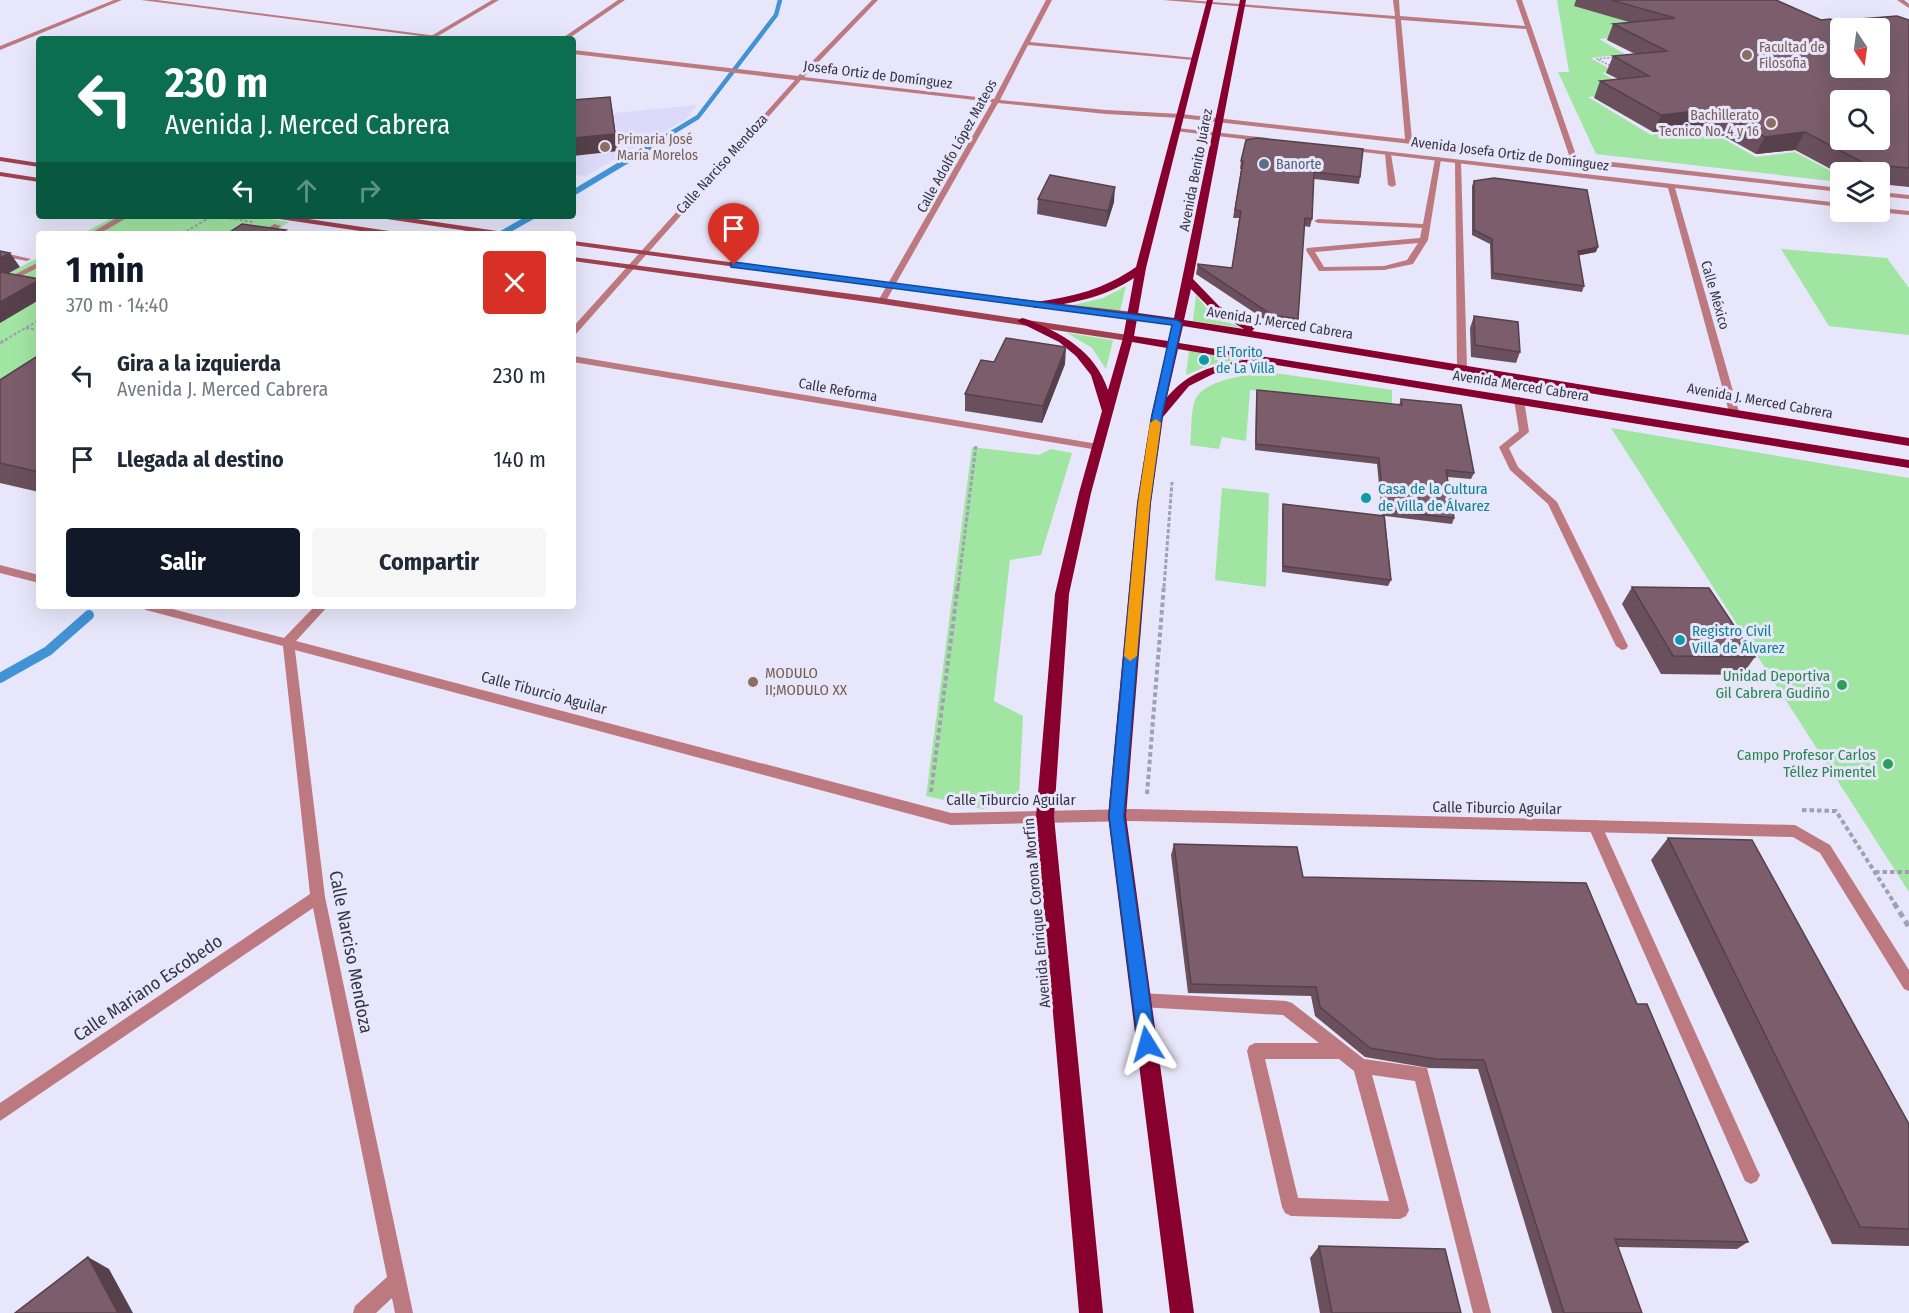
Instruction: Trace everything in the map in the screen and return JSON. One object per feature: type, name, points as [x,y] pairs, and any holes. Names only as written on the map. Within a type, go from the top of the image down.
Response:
[{"type":"main road","name":"Avenida Benito Juárez","points":[[1128,338],[1140,268],[1181,116],[1193,58],[1210,2]]},
{"type":"main road","name":"Avenida Benito Juárez","points":[[1172,345],[1188,279],[1242,3]]},
{"type":"main road","points":[[0,159],[36,165]]},
{"type":"main road","points":[[0,174],[36,180]]},
{"type":"main road","points":[[294,219],[376,231]]},
{"type":"main road","points":[[400,219],[480,231]]},
{"type":"main road","name":"Avenida J. Merced Cabrera","points":[[576,243],[1035,305],[1133,315],[1462,367],[1909,442]]},
{"type":"main road","points":[[576,260],[882,301],[1128,338]]},
{"type":"main road","points":[[1035,305],[1099,294],[1117,285],[1140,268]]},
{"type":"main road","points":[[1188,279],[1205,302],[1228,318],[1282,338]]},
{"type":"main road","points":[[1022,321],[1053,333],[1079,352],[1095,372],[1108,412]]},
{"type":"main road","name":"Avenida Merced Cabrera","points":[[1128,338],[1909,464]]},
{"type":"main road","name":"Avenida Enrique Corona Morfín","points":[[1091,1313],[1045,817],[1062,594],[1098,447],[1128,338]]},
{"type":"main road","points":[[1172,345],[1157,416],[1144,503],[1117,816],[1182,1313]]},
{"type":"main road","points":[[1157,416],[1185,384],[1209,371],[1244,362],[1269,359]]},
{"type":"street","points":[[0,48],[119,0]]},
{"type":"street","points":[[144,0],[417,36]]},
{"type":"street","points":[[176,4],[185,0]]},
{"type":"street","points":[[435,36],[496,0]]},
{"type":"street","points":[[568,36],[622,0]]},
{"type":"street","name":"Calle Narciso Mendoza","points":[[576,329],[800,78],[875,0]]},
{"type":"street","name":"Calle Adolfo López Mateos","points":[[882,301],[996,101],[1049,0]]},
{"type":"street","points":[[1166,0],[1242,3],[1529,28]]},
{"type":"street","points":[[1396,0],[1409,142]]},
{"type":"street","points":[[1519,0],[1575,160],[1577,175]]},
{"type":"street","points":[[1900,0],[1909,6]]},
{"type":"street","points":[[1027,43],[1193,58]]},
{"type":"street","name":"Josefa Ortiz de Domínguez","points":[[576,52],[996,101],[1106,112],[1181,116]]},
{"type":"street","name":"Avenida Josefa Ortiz de Domínguez","points":[[1181,116],[1830,189]]},
{"type":"street","points":[[1177,130],[1273,141]]},
{"type":"street","name":"Avenida Josefa Ortiz de Domínguez","points":[[1342,148],[1830,204]]},
{"type":"street","points":[[1388,154],[1392,185]]},
{"type":"street","points":[[1424,240],[1310,250],[1322,269],[1384,268],[1410,262],[1424,240],[1438,159]]},
{"type":"street","points":[[1458,162],[1462,367]]},
{"type":"street","name":"Calle México","points":[[1671,186],[1734,412]]},
{"type":"street","points":[[1890,195],[1909,197]]},
{"type":"street","points":[[1890,211],[1909,213]]},
{"type":"street","points":[[98,231],[120,219]]},
{"type":"street","points":[[1318,221],[1427,226]]},
{"type":"street","points":[[269,231],[277,226]]},
{"type":"street","points":[[0,254],[27,260]]},
{"type":"street","points":[[0,285],[36,267]]},
{"type":"street","name":"Calle Reforma","points":[[576,360],[1098,447]]},
{"type":"street","points":[[1519,400],[1524,432],[1504,447],[1514,468],[1552,501],[1622,646]]},
{"type":"street","points":[[0,569],[36,578]]},
{"type":"street","name":"Calle Tiburcio Aguilar","points":[[158,609],[951,819],[1117,816],[1796,831],[1825,849],[1909,984]]},
{"type":"street","points":[[288,642],[319,609]]},
{"type":"street","name":"Calle Narciso Mendoza","points":[[288,642],[318,897],[404,1313]]},
{"type":"street","points":[[1595,826],[1751,1175]]},
{"type":"street","name":"Calle Mariano Escobedo","points":[[0,1113],[318,897]]},
{"type":"street","points":[[1141,999],[1286,1008],[1362,1066],[1421,1074],[1482,1313]]},
{"type":"street","points":[[1342,1051],[1255,1051],[1291,1206],[1400,1210],[1362,1066]]},
{"type":"street","points":[[362,1313],[398,1281]]},
{"type":"path","points":[[1618,56],[1597,59],[1618,71]]},
{"type":"path","points":[[187,231],[209,219]]},
{"type":"path","points":[[233,219],[277,226]]},
{"type":"path","points":[[0,343],[36,322]]},
{"type":"path","points":[[26,328],[36,330]]},
{"type":"path","points":[[930,793],[978,427]]},
{"type":"path","points":[[1159,795],[1147,794],[1173,480]]},
{"type":"path","points":[[1800,810],[1836,811],[1909,927]]},
{"type":"path","points":[[1874,872],[1909,872]]},
{"type":"shaded area","name":"Primaria José María Morelos","points":[[697,105],[686,119],[586,176],[576,174],[576,117]]},
{"type":"green space","points":[[1557,0],[1624,0],[1651,34],[1599,39],[1625,54],[1591,58],[1613,71],[1602,73],[1624,85],[1658,89],[1588,97],[1651,135],[1706,129],[1756,157],[1795,152],[1830,171],[1830,181],[1596,154],[1558,72],[1569,72]]},
{"type":"green space","points":[[110,219],[268,219],[289,222],[275,231],[88,231]]},
{"type":"green space","points":[[1781,249],[1887,258],[1909,288],[1909,335],[1829,326]]},
{"type":"green space","points":[[36,259],[36,389],[0,412],[0,278]]},
{"type":"green space","points":[[1126,286],[1120,311],[1073,305],[1103,298]]},
{"type":"green space","points":[[1196,295],[1212,315],[1242,328],[1193,321]]},
{"type":"green space","points":[[1067,333],[1113,340],[1106,369],[1092,348]]},
{"type":"green space","points":[[1189,351],[1239,359],[1210,365],[1186,375]]},
{"type":"green space","points":[[1275,373],[1392,390],[1392,405],[1250,390],[1246,441],[1222,437],[1219,449],[1190,445],[1193,408],[1196,398],[1202,391],[1211,385],[1232,378]]},
{"type":"green space","name":"Unidad Deportiva Gil Cabrera Gudiño","points":[[1611,428],[1909,478],[1909,892]]},
{"type":"green space","points":[[972,447],[1039,455],[1051,449],[1072,453],[1041,555],[1010,560],[994,701],[1023,716],[1019,796],[983,809],[926,796]]},
{"type":"green space","points":[[1222,488],[1269,493],[1266,587],[1215,580]]},
{"type":"building","points":[[1611,0],[1776,0],[1821,20],[1830,19],[1830,78],[1890,78],[1890,18],[1873,18],[1897,16],[1909,20],[1909,168],[1890,166],[1890,162],[1862,162],[1839,150],[1890,150],[1890,90],[1830,90],[1830,145],[1805,132],[1765,137],[1714,109],[1661,115],[1600,81],[1649,76],[1613,56],[1667,51],[1613,24],[1675,18]]},
{"type":"building","points":[[610,97],[615,134],[576,138],[576,100]]},
{"type":"building","points":[[1257,138],[1363,149],[1360,177],[1314,172],[1312,219],[1305,218],[1298,319],[1272,315],[1198,266],[1198,264],[1232,268],[1241,211],[1235,210],[1243,161],[1241,161],[1246,140]]},
{"type":"building","points":[[1050,175],[1115,187],[1108,211],[1038,199]]},
{"type":"building","points":[[1494,178],[1587,190],[1598,247],[1578,251],[1584,286],[1493,273],[1492,239],[1474,230],[1474,181]]},
{"type":"building","points":[[242,224],[286,230],[284,231],[232,231]]},
{"type":"building","points":[[0,251],[10,253],[0,258]]},
{"type":"building","points":[[0,272],[36,278],[36,282],[0,302]]},
{"type":"building","points":[[1474,316],[1518,322],[1520,352],[1475,345]]},
{"type":"building","points":[[1006,338],[1066,347],[1043,406],[965,394],[981,360],[994,362]]},
{"type":"building","points":[[36,357],[36,471],[0,463],[0,380]]},
{"type":"building","points":[[1257,390],[1402,405],[1401,399],[1461,405],[1474,473],[1446,470],[1454,518],[1384,510],[1379,458],[1256,444]]},
{"type":"building","points":[[1283,504],[1384,516],[1391,580],[1283,566]]},
{"type":"building","points":[[1632,587],[1709,588],[1755,657],[1673,656]]},
{"type":"building","points":[[1668,838],[1752,840],[1909,1124],[1909,1229],[1860,1227]]},
{"type":"building","points":[[1174,844],[1297,847],[1303,877],[1586,883],[1637,1004],[1647,1004],[1748,1242],[1615,1239],[1642,1313],[1564,1313],[1484,1060],[1436,1059],[1370,1048],[1320,1007],[1316,987],[1191,984]]},
{"type":"building","points":[[1319,1246],[1445,1249],[1461,1313],[1332,1313]]},
{"type":"building","points":[[88,1257],[118,1313],[15,1313]]},
{"type":"waterway","points":[[645,149],[698,117],[776,15],[780,0]]},
{"type":"waterway","points":[[576,191],[648,148]]},
{"type":"waterway","points":[[506,231],[528,219]]},
{"type":"waterway","points":[[0,678],[48,651],[89,615]]},
{"type":"slow traffic","points":[[1130,656],[1144,503],[1156,423]]},
{"type":"place","name":"Facultad de Filosofia","points":[[1747,55]]},
{"type":"place","name":"Bachillerato Tecnico No. 4 y 16","points":[[1771,123]]},
{"type":"place","name":"Primaria José María Morelos","points":[[605,147]]},
{"type":"place","name":"Banorte","points":[[1264,164]]},
{"type":"place","name":"El Torito de La Villa","points":[[1204,360]]},
{"type":"place","name":"Casa de la Cultura de Villa de Álvarez","points":[[1366,498]]},
{"type":"place","name":"Registro Civil Villa de Álvarez","points":[[1680,640]]},
{"type":"place","name":"MODULO II;MODULO XX","points":[[753,682]]},
{"type":"place","name":"Unidad Deportiva Gil Cabrera Gudiño","points":[[1842,685]]},
{"type":"place","name":"Campo Profesor Carlos Téllez Pimentel","points":[[1888,764]]},
{"type":"route","points":[[734,265],[1133,315],[1177,323],[1157,416],[1144,503],[1117,816],[1147,1044]]}]
